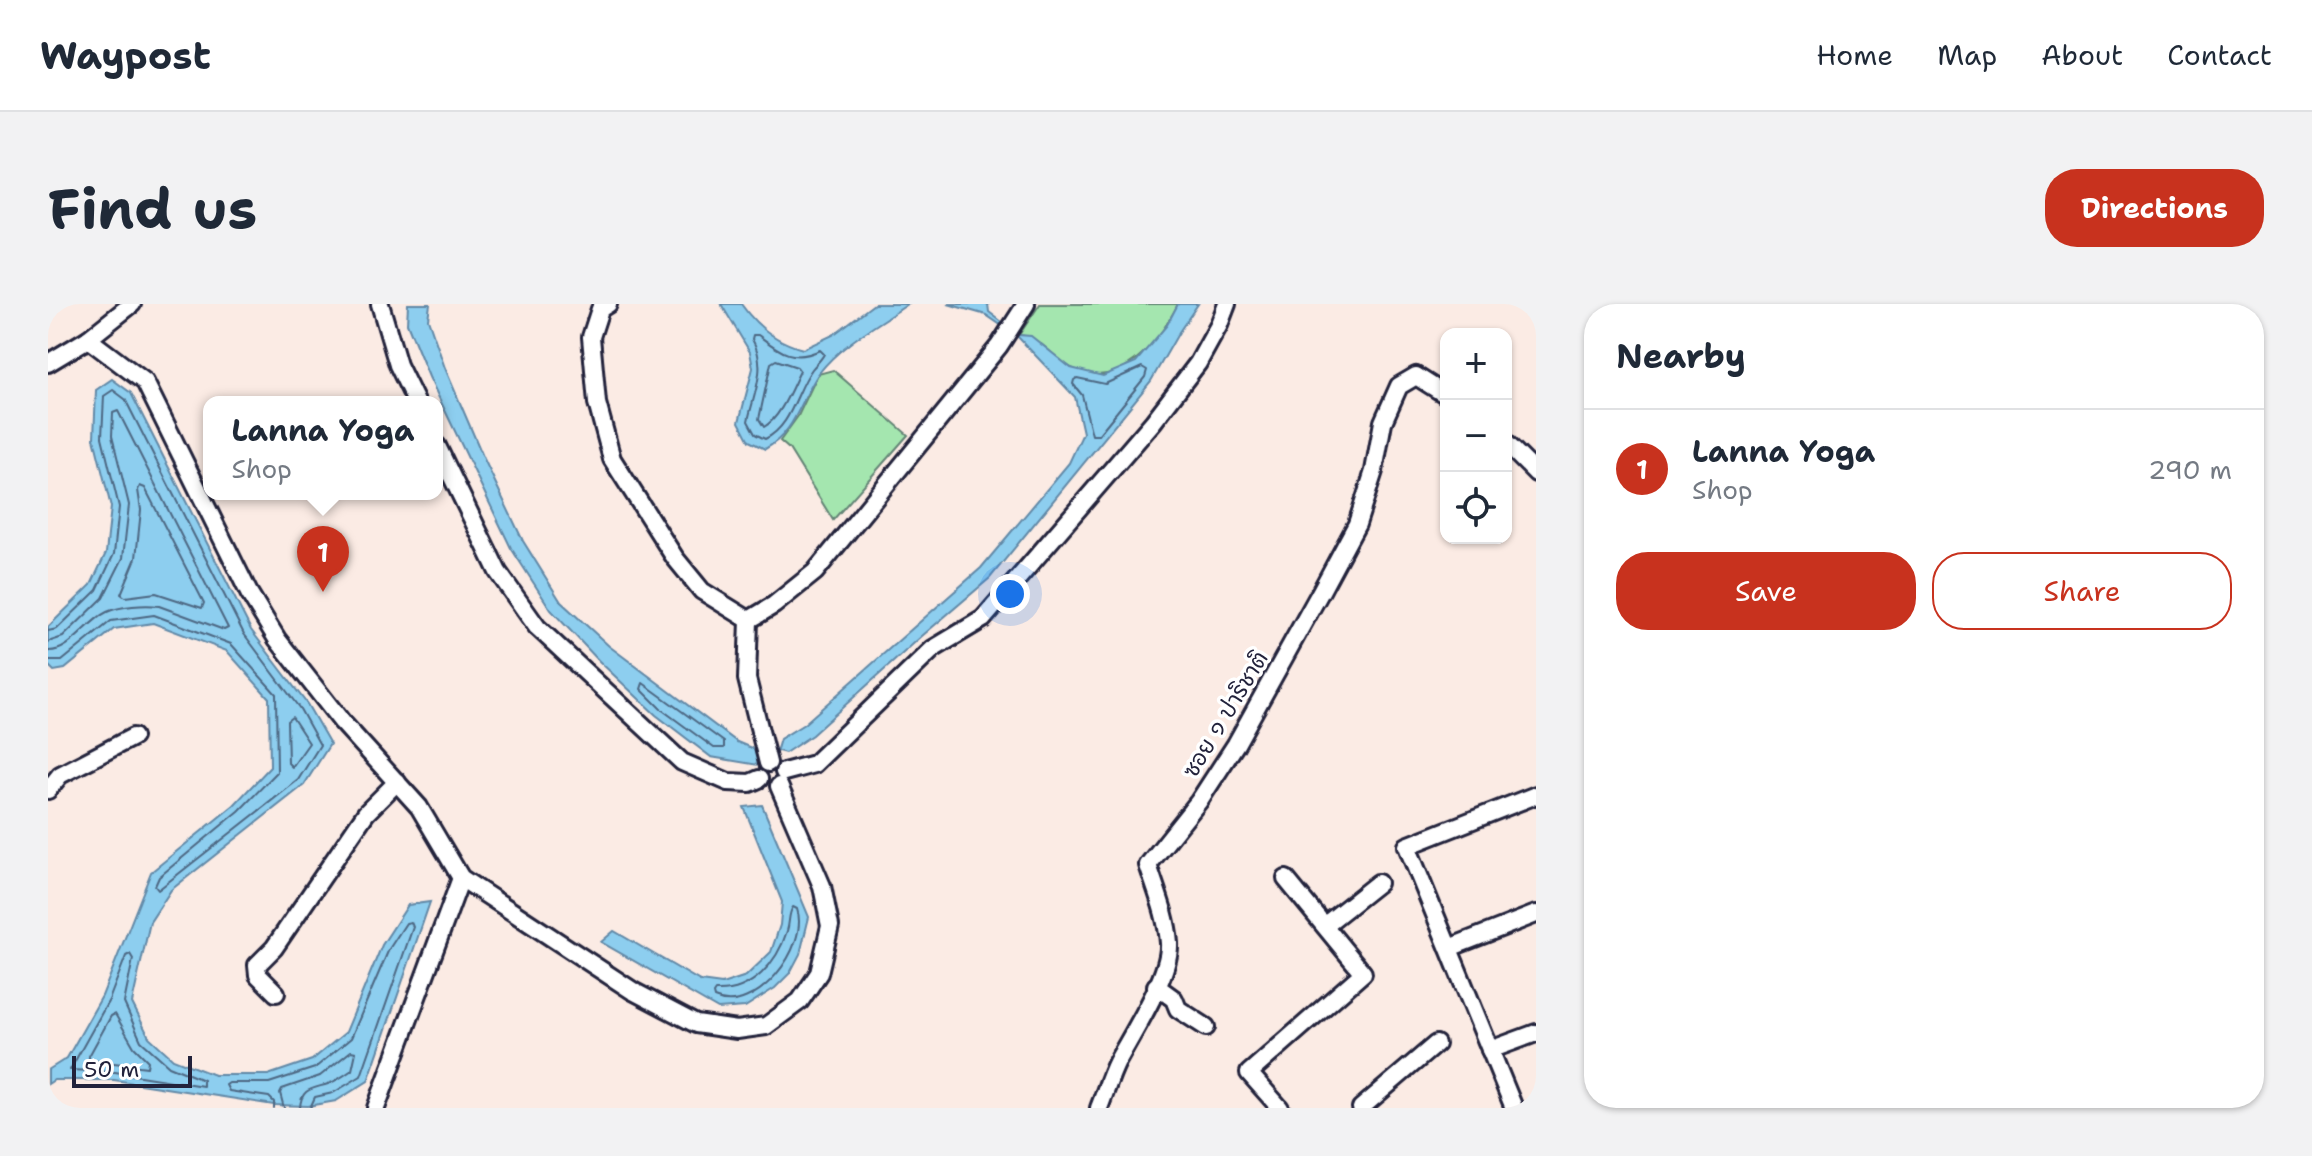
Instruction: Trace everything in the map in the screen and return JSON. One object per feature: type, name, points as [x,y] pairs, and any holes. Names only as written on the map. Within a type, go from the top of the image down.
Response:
[{"type":"street","points":[[48,363],[88,339],[132,304]]},
{"type":"street","points":[[380,304],[398,365],[413,396]]},
{"type":"street","points":[[608,304],[600,309],[591,337],[597,403],[612,459],[675,558],[702,591],[749,620]]},
{"type":"street","points":[[749,620],[774,605],[815,572],[999,346],[1026,304]]},
{"type":"street","points":[[759,779],[770,788],[814,764],[933,649],[983,619],[1168,403],[1205,350],[1227,304]]},
{"type":"street","points":[[88,339],[145,382],[203,500]]},
{"type":"street","name":"ซอย ๑ ปาริชาติ","points":[[1099,1108],[1116,1064],[1138,1027],[1156,986],[1169,946],[1163,913],[1148,865],[1199,801],[1236,744],[1357,524],[1374,471],[1383,422],[1399,386],[1416,376],[1440,391]]},
{"type":"street","points":[[1512,449],[1536,473]]},
{"type":"street","points":[[443,458],[498,572],[537,627],[682,762],[728,782],[750,783],[759,779]]},
{"type":"street","points":[[203,500],[249,593],[277,639],[342,722],[419,807],[461,878],[633,991],[696,1024],[737,1030],[766,1026],[800,1001],[819,973],[830,926],[822,886],[778,764],[767,756],[747,679],[749,620]]},
{"type":"street","points":[[48,790],[60,775],[133,737]]},
{"type":"street","points":[[759,779],[767,756]]},
{"type":"street","points":[[276,993],[258,975],[257,965],[274,948],[366,813],[397,782]]},
{"type":"street","points":[[1514,1108],[1407,846],[1536,795]]},
{"type":"street","points":[[376,1108],[461,878]]},
{"type":"street","points":[[1280,1108],[1249,1073],[1363,973],[1286,879]]},
{"type":"street","points":[[1325,925],[1378,883]]},
{"type":"street","points":[[1449,948],[1536,914]]},
{"type":"street","points":[[1156,986],[1174,999],[1181,1010],[1206,1027]]},
{"type":"street","points":[[1490,1050],[1536,1033]]},
{"type":"street","points":[[1361,1108],[1436,1044]]},
{"type":"green space","points":[[1040,304],[1178,304],[1160,334],[1135,360],[1104,374],[1088,374],[1070,367],[1040,343],[1019,335]]},
{"type":"green space","points":[[833,370],[908,435],[833,520],[789,449],[780,441],[798,416],[818,374]]},
{"type":"water","points":[[408,304],[430,304],[428,319],[445,368],[484,459],[523,541],[561,602],[609,646],[737,742],[761,755],[777,749],[780,739],[804,724],[981,568],[1069,463],[1083,433],[1075,397],[1018,337],[986,315],[948,304],[988,304],[989,312],[1019,335],[1031,336],[1071,368],[1103,376],[1136,362],[1167,325],[1178,304],[1198,304],[1151,381],[990,578],[812,735],[785,753],[778,751],[761,758],[758,765],[711,757],[656,715],[551,610],[511,548],[443,406],[443,396],[438,396],[429,377],[407,323]]},
{"type":"water","points":[[721,304],[741,304],[768,332],[803,349],[833,335],[874,304],[908,304],[849,344],[828,363],[812,383],[791,425],[765,449],[749,441],[739,422],[753,368],[750,352]]},
{"type":"water","points":[[112,379],[131,393],[251,630],[307,704],[330,744],[304,785],[171,890],[150,922],[132,1003],[149,1037],[173,1059],[214,1075],[268,1075],[312,1060],[346,1032],[382,945],[408,905],[430,902],[368,1081],[336,1101],[308,1106],[274,1105],[114,1080],[54,1080],[48,1084],[48,1070],[67,1058],[102,996],[151,872],[234,805],[270,767],[269,698],[227,651],[153,623],[114,629],[65,669],[54,671],[48,665],[48,627],[91,585],[106,553],[111,507],[94,438],[96,390]]},
{"type":"water","points":[[762,805],[809,917],[800,954],[790,973],[775,988],[745,1007],[718,1009],[601,942],[614,931],[700,981],[722,984],[746,976],[771,952],[780,925],[782,902],[744,807]]},
{"type":"place","name":"Lanna Yoga","points":[[323,592]]}]
